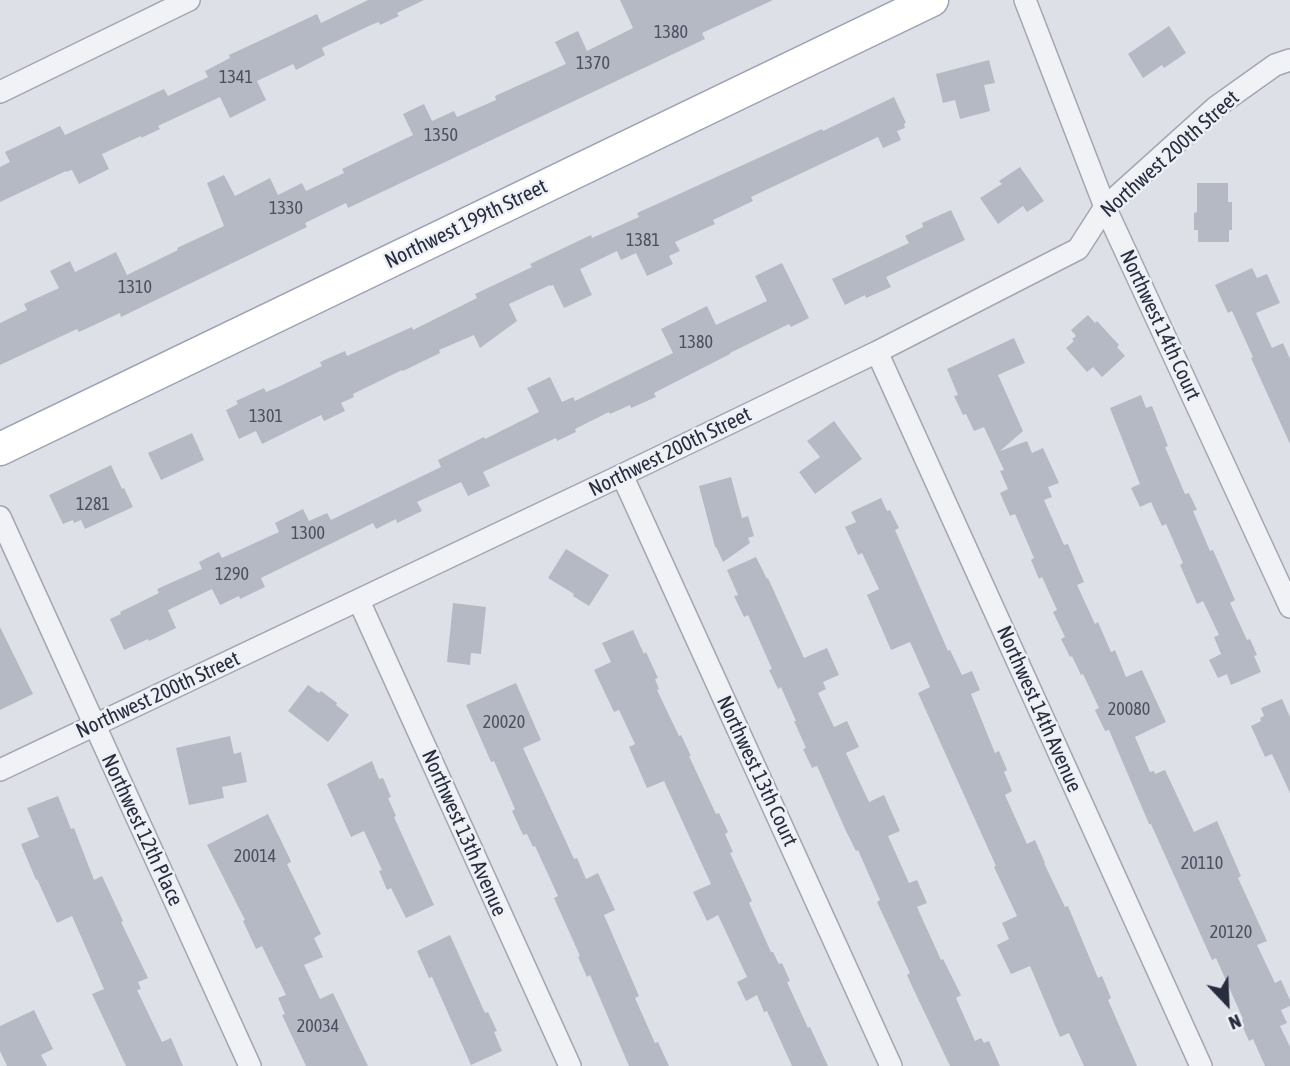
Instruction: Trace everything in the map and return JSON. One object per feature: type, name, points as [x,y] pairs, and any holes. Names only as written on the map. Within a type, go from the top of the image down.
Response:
[{"type":"main road","name":"Northwest 199th Street","points":[[0,449],[932,0]]},
{"type":"street","points":[[0,92],[189,0]]},
{"type":"street","name":"Northwest 14th Court","points":[[1025,0],[1105,206],[1290,607]]},
{"type":"street","name":"Northwest 200th Street","points":[[0,771],[877,352],[1077,248],[1105,206],[1216,107],[1275,65],[1290,60]]},
{"type":"street","name":"Northwest 14th Avenue","points":[[877,352],[1201,1066]]},
{"type":"street","name":"Northwest 13th Court","points":[[622,475],[891,1066]]},
{"type":"street","name":"Northwest 12th Place","points":[[0,517],[250,1066]]},
{"type":"street","name":"Northwest 13th Avenue","points":[[359,601],[570,1066]]},
{"type":"building","points":[[368,0],[424,0],[380,25],[379,22],[371,25],[322,48],[325,55],[296,70],[293,64],[257,81],[266,100],[230,118],[220,97],[158,126],[160,129],[102,154],[109,169],[79,184],[72,170],[66,171],[0,202],[0,167],[10,162],[5,152],[60,126],[65,135],[164,89],[168,96],[208,77],[205,71],[230,58],[229,55],[317,14],[321,23]]},
{"type":"building","points":[[620,0],[773,0],[702,33],[705,39],[348,208],[346,203],[305,223],[307,227],[121,317],[120,313],[79,332],[77,329],[0,365],[0,323],[27,310],[24,304],[59,288],[50,271],[70,261],[75,272],[116,252],[127,275],[224,226],[207,183],[224,175],[235,196],[270,178],[278,195],[302,183],[306,191],[344,173],[342,169],[413,135],[403,114],[424,104],[432,121],[454,111],[457,117],[496,100],[495,96],[566,64],[555,42],[578,31],[587,51],[633,28]]},
{"type":"building","points":[[1169,26],[1186,53],[1143,78],[1128,54]]},
{"type":"building","points":[[989,60],[995,83],[984,85],[990,111],[960,119],[955,100],[943,103],[936,74]]},
{"type":"building","points":[[894,97],[906,123],[905,128],[897,131],[901,140],[883,148],[878,137],[751,197],[753,201],[713,220],[715,224],[675,242],[680,251],[669,256],[673,264],[647,276],[636,253],[621,260],[617,251],[580,269],[592,295],[564,308],[553,285],[550,285],[509,304],[517,321],[480,348],[474,335],[353,394],[354,397],[341,403],[345,411],[324,421],[321,415],[262,444],[256,431],[239,439],[226,410],[238,404],[236,401],[264,388],[266,392],[278,387],[322,366],[320,362],[345,351],[347,356],[412,327],[413,330],[477,298],[475,294],[532,267],[530,264],[591,235],[592,238],[639,217],[637,213]]},
{"type":"building","points":[[1020,167],[1044,201],[1027,212],[1023,206],[998,224],[980,198],[1002,184],[999,181]]},
{"type":"building","points":[[1197,183],[1228,183],[1228,202],[1232,202],[1229,242],[1198,242],[1198,230],[1194,230]]},
{"type":"building","points":[[951,210],[965,240],[886,277],[891,287],[845,305],[832,279],[909,243],[905,236],[923,227],[922,223]]},
{"type":"building","points":[[782,263],[809,318],[791,327],[789,324],[730,353],[654,393],[656,397],[631,408],[630,405],[610,414],[609,412],[575,429],[576,432],[557,441],[556,438],[483,472],[490,486],[468,496],[461,482],[417,502],[422,511],[397,523],[396,519],[376,529],[373,523],[261,578],[265,587],[240,599],[239,596],[220,605],[212,589],[168,610],[176,628],[124,650],[110,619],[159,593],[157,589],[202,569],[199,562],[219,552],[222,558],[279,532],[275,523],[303,509],[309,521],[327,513],[331,520],[441,467],[438,460],[539,412],[527,388],[550,377],[562,402],[573,397],[575,401],[673,353],[661,329],[707,306],[716,325],[767,301],[755,276]]},
{"type":"building","points":[[1252,268],[1257,278],[1267,274],[1280,303],[1256,313],[1272,348],[1283,343],[1290,359],[1290,444],[1232,311],[1228,313],[1215,285]]},
{"type":"building","points":[[1088,315],[1119,345],[1117,347],[1125,356],[1102,377],[1093,367],[1087,372],[1066,348],[1076,336],[1071,330]]},
{"type":"building","points":[[1014,338],[1025,363],[998,375],[1023,431],[1000,451],[1027,441],[1032,453],[1043,448],[1059,483],[1048,487],[1052,497],[1044,500],[1064,545],[1068,544],[1084,582],[1077,585],[1111,652],[1115,650],[1126,677],[1142,670],[1166,722],[1135,737],[1150,772],[1154,771],[1155,774],[1165,770],[1194,832],[1217,821],[1241,876],[1238,878],[1267,941],[1257,945],[1275,983],[1281,980],[1290,1000],[1290,1006],[1281,1010],[1287,1023],[1280,1026],[1290,1047],[1290,1066],[1265,1066],[1253,1039],[1249,1041],[1240,1021],[1243,1019],[1216,958],[1212,960],[1109,730],[1105,731],[1095,710],[1099,708],[1083,674],[1081,675],[1061,639],[1065,637],[1053,612],[1057,610],[1042,577],[1039,579],[1031,560],[1034,558],[1015,514],[1010,516],[1000,493],[1008,489],[1000,471],[1004,470],[984,427],[974,431],[954,396],[958,395],[947,369]]},
{"type":"building","points":[[1141,395],[1146,408],[1152,406],[1168,446],[1165,447],[1185,494],[1189,493],[1197,510],[1193,511],[1210,551],[1213,550],[1235,600],[1230,603],[1257,655],[1254,656],[1261,672],[1231,685],[1227,674],[1218,678],[1209,660],[1221,654],[1214,637],[1219,635],[1203,601],[1197,604],[1166,524],[1162,526],[1151,502],[1140,507],[1131,488],[1140,484],[1110,408]]},
{"type":"building","points":[[834,421],[862,459],[815,494],[799,472],[820,457],[807,441]]},
{"type":"building","points":[[192,433],[204,460],[161,480],[148,453]]},
{"type":"building","points":[[111,465],[133,507],[85,529],[81,520],[63,524],[49,495]]},
{"type":"building","points":[[731,477],[742,518],[748,516],[754,536],[748,538],[750,543],[723,562],[715,547],[699,486]]},
{"type":"building","points":[[881,498],[899,528],[895,530],[948,651],[950,650],[962,675],[972,671],[980,690],[971,694],[995,753],[999,751],[1007,770],[1004,772],[1012,791],[1005,795],[1027,844],[1035,840],[1065,907],[1068,906],[1098,978],[1102,976],[1111,998],[1108,1000],[1137,1066],[1084,1066],[1069,1033],[1060,1037],[1030,966],[1011,974],[997,945],[1009,939],[1002,923],[1017,916],[918,693],[930,687],[910,642],[891,650],[867,595],[879,589],[862,553],[858,555],[845,527],[856,522],[851,512]]},
{"type":"building","points":[[566,549],[609,575],[589,606],[548,578]]},
{"type":"building","points":[[756,557],[804,658],[827,648],[839,675],[823,682],[826,689],[818,693],[834,727],[847,721],[859,747],[846,753],[869,802],[884,795],[900,831],[888,836],[909,883],[917,880],[927,903],[917,907],[941,960],[943,959],[961,995],[956,998],[975,1041],[981,1038],[984,1043],[989,1041],[1000,1066],[950,1066],[907,975],[910,973],[877,902],[880,900],[858,850],[856,851],[846,831],[817,766],[812,768],[781,687],[778,689],[769,670],[772,669],[748,615],[744,617],[734,596],[738,595],[727,570]]},
{"type":"building","points":[[453,603],[486,607],[481,654],[471,653],[470,665],[447,662]]},
{"type":"building","points":[[0,627],[33,694],[0,710]]},
{"type":"building","points":[[633,630],[658,678],[655,679],[659,689],[657,690],[691,756],[716,814],[719,813],[728,832],[725,834],[733,852],[730,853],[752,901],[749,903],[771,952],[779,964],[782,963],[790,981],[787,982],[828,1066],[792,1066],[757,995],[746,1001],[737,982],[747,977],[718,915],[707,921],[693,892],[711,884],[664,781],[647,788],[629,747],[635,744],[619,710],[614,712],[594,670],[611,662],[602,643]]},
{"type":"building","points":[[516,683],[541,740],[523,748],[574,859],[577,858],[586,879],[598,873],[615,910],[604,915],[639,996],[635,998],[655,1043],[658,1042],[669,1066],[629,1066],[590,975],[587,977],[578,957],[580,956],[554,898],[558,896],[535,846],[533,847],[527,834],[523,835],[494,761],[491,762],[466,705]]},
{"type":"building","points":[[308,685],[319,693],[321,691],[349,715],[328,742],[288,711]]},
{"type":"building","points":[[1282,699],[1290,717],[1290,793],[1272,754],[1265,757],[1251,726],[1261,721],[1260,718],[1264,716],[1261,708]]},
{"type":"building","points":[[230,736],[234,754],[241,752],[247,782],[222,787],[224,798],[189,805],[176,748]]},
{"type":"building","points":[[372,761],[379,779],[383,778],[391,797],[388,798],[396,816],[394,817],[434,905],[406,918],[391,888],[387,890],[379,871],[382,870],[364,831],[351,837],[327,784]]},
{"type":"building","points":[[58,796],[71,829],[74,828],[94,880],[102,876],[148,978],[138,982],[141,989],[137,990],[162,1042],[171,1038],[183,1066],[126,1066],[92,994],[104,989],[72,916],[57,923],[36,880],[21,844],[39,837],[27,808]]},
{"type":"building","points":[[268,814],[290,859],[291,862],[287,864],[321,934],[314,938],[323,957],[304,965],[320,999],[333,993],[368,1066],[306,1066],[282,1015],[285,1014],[278,998],[286,995],[262,946],[256,949],[243,921],[245,920],[207,845]]},
{"type":"building","points":[[450,935],[485,1013],[488,1012],[497,1031],[494,1032],[502,1051],[471,1065],[432,977],[429,978],[417,951]]},
{"type":"building","points":[[34,1010],[53,1049],[41,1055],[47,1066],[7,1066],[0,1051],[0,1026]]}]
